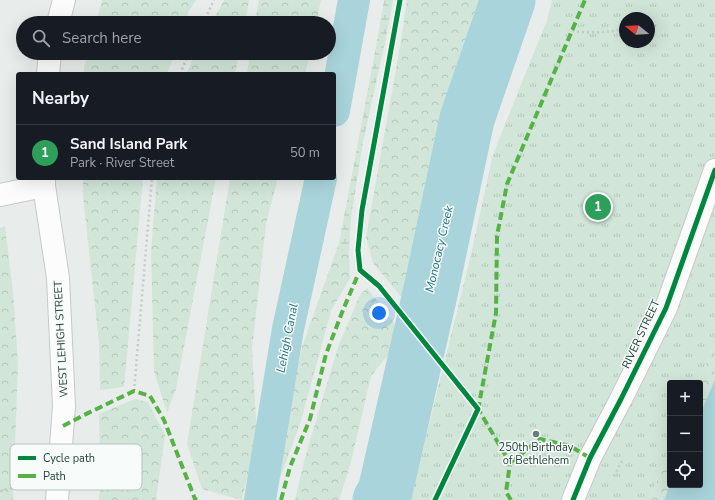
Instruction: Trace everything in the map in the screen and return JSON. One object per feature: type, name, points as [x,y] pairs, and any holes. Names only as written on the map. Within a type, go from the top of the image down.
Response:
[{"type":"street","points":[[60,16],[64,0]]},
{"type":"street","points":[[48,72],[49,60]]},
{"type":"street","name":"RIVER STREET","points":[[573,500],[590,458],[621,400],[666,308],[715,170]]},
{"type":"street","points":[[0,195],[44,182]]},
{"type":"street","name":"WEST LEHIGH STREET","points":[[44,182],[58,278],[64,406],[62,444]]},
{"type":"path","points":[[206,16],[214,0]]},
{"type":"path","points":[[572,31],[587,33],[619,30]]},
{"type":"path","points":[[181,72],[186,60]]},
{"type":"path","points":[[134,391],[152,180]]},
{"type":"path","points":[[0,491],[10,489]]},
{"type":"green space","points":[[102,0],[196,0],[187,16],[98,16]]},
{"type":"green space","points":[[224,0],[249,0],[246,16],[216,16]]},
{"type":"green space","points":[[259,0],[321,0],[318,16],[256,16]]},
{"type":"green space","points":[[384,0],[393,0],[363,142],[351,218],[349,252],[339,243]]},
{"type":"green space","points":[[407,0],[494,0],[480,52],[443,128],[435,216],[408,305],[373,263],[366,237]]},
{"type":"green space","points":[[552,0],[715,0],[715,343],[699,380],[667,380],[667,456],[649,500],[410,500],[470,259],[493,154],[547,20]]},
{"type":"green space","points":[[86,60],[172,60],[168,72],[84,72]]},
{"type":"green space","points":[[193,60],[238,60],[235,72],[187,72]]},
{"type":"green space","points":[[249,60],[308,60],[305,72],[247,72]]},
{"type":"green space","points":[[83,180],[143,180],[124,387],[100,390],[99,343],[83,196]]},
{"type":"green space","points":[[157,180],[216,180],[176,389],[167,413],[154,371],[151,250]]},
{"type":"green space","points":[[230,180],[277,180],[266,224],[252,349],[257,437],[242,500],[202,489],[187,444]]},
{"type":"green space","points":[[5,226],[13,292],[18,364],[15,444],[10,444],[10,490],[13,490],[13,500],[0,500],[0,228]]},
{"type":"green space","points":[[339,243],[349,252],[350,278],[331,311],[301,421],[272,500],[302,347]]},
{"type":"green space","points":[[367,288],[404,336],[371,376],[351,462],[339,500],[295,500],[304,461],[338,347],[360,295]]},
{"type":"green space","points":[[715,343],[715,379],[703,408],[703,380],[699,380]]},
{"type":"green space","points":[[135,399],[148,402],[165,435],[156,500],[99,500],[99,490],[142,490],[142,444],[100,444],[99,414]]},
{"type":"green space","points":[[667,456],[667,488],[669,488],[664,500],[649,500]]},
{"type":"water","points":[[715,379],[715,500],[664,500],[669,488],[703,488],[703,408]]},
{"type":"waterway","name":"Lehigh Canal","points":[[336,100],[354,0]]},
{"type":"waterway","name":"Monocacy Creek","points":[[380,500],[385,492],[432,285],[467,119],[508,0]]},
{"type":"waterway","name":"Lehigh Canal","points":[[260,500],[288,329],[321,180]]},
{"type":"marked path","points":[[478,410],[496,313],[497,236],[507,184],[585,0]]},
{"type":"marked path","points":[[281,500],[290,467],[310,419],[326,354],[360,270]]},
{"type":"marked path","points":[[63,426],[134,391],[150,396],[164,420],[195,499],[197,500]]},
{"type":"marked path","points":[[477,407],[510,463],[506,492],[511,500]]},
{"type":"marked path","points":[[510,463],[540,439],[570,446],[590,458]]},
{"type":"cycle path","points":[[400,0],[362,210],[358,250],[360,270],[379,286],[478,409],[435,500]]},
{"type":"cycle path","points":[[573,500],[590,458],[666,308],[715,170]]},
{"type":"place","name":"Sand Island Park","points":[[598,207]]},
{"type":"place","name":"250th Birthday of Bethlehem","points":[[536,434]]}]
